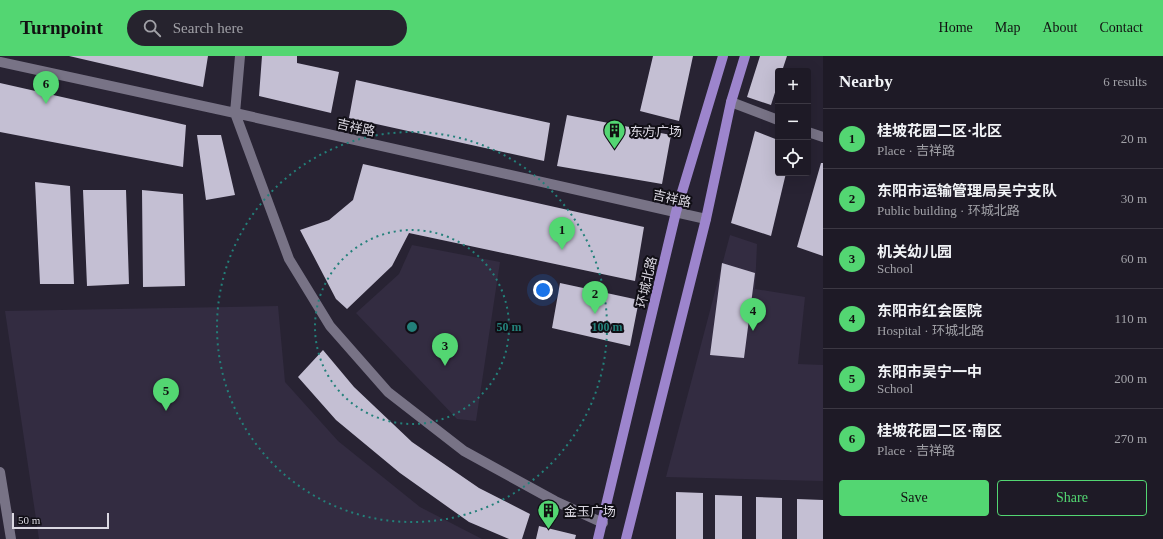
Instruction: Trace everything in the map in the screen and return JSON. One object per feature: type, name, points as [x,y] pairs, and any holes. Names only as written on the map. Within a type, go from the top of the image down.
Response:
[{"type":"main road","name":"环城北路","points":[[598,539],[676,212],[723,56]]},
{"type":"main road","points":[[626,539],[706,219],[731,102],[745,56]]},
{"type":"street","points":[[240,56],[235,113],[289,259],[330,326],[388,392],[464,451],[555,500],[603,523]]},
{"type":"street","name":"吉祥路","points":[[0,62],[235,113],[706,219]]},
{"type":"street","points":[[731,102],[775,119]]},
{"type":"street","points":[[811,133],[823,137]]},
{"type":"street","points":[[0,472],[10,539]]},
{"type":"shaded area","points":[[730,235],[757,244],[755,289],[805,297],[798,364],[823,365],[823,481],[666,477]]},
{"type":"shaded area","points":[[412,245],[500,262],[476,421],[457,419],[356,313],[399,274]]},
{"type":"shaded area","points":[[278,306],[285,382],[338,441],[420,507],[482,539],[39,539],[5,311]]},
{"type":"building","points":[[69,56],[208,56],[203,87]]},
{"type":"building","points":[[262,56],[297,56],[297,63],[339,72],[331,113],[259,96]]},
{"type":"building","points":[[653,56],[693,56],[679,121],[640,111]]},
{"type":"building","points":[[760,56],[787,56],[783,68],[775,68],[775,92],[771,105],[747,97]]},
{"type":"building","points":[[356,80],[550,123],[544,161],[349,118]]},
{"type":"building","points":[[0,83],[186,125],[183,167],[0,132]]},
{"type":"building","name":"东方广场","points":[[567,115],[671,135],[662,184],[557,166]]},
{"type":"building","points":[[755,131],[775,139],[775,176],[785,176],[771,236],[731,223]]},
{"type":"building","points":[[197,135],[221,135],[235,195],[206,200]]},
{"type":"building","points":[[821,163],[823,163],[823,256],[797,247]]},
{"type":"building","points":[[363,164],[644,227],[635,281],[409,233],[392,266],[347,309],[336,299],[300,230],[329,220],[353,200]]},
{"type":"building","points":[[35,182],[70,186],[74,284],[40,284]]},
{"type":"building","points":[[83,190],[126,190],[129,284],[87,286]]},
{"type":"building","points":[[142,190],[183,194],[185,286],[143,287]]},
{"type":"building","points":[[722,263],[755,273],[744,358],[710,355]]},
{"type":"building","points":[[560,283],[639,300],[630,346],[552,328]]},
{"type":"building","points":[[323,350],[354,387],[412,442],[479,488],[530,514],[522,539],[509,539],[469,522],[400,473],[336,420],[298,377]]},
{"type":"building","points":[[676,492],[703,493],[703,539],[676,539]]},
{"type":"building","points":[[715,495],[742,496],[742,539],[715,539]]},
{"type":"building","points":[[756,497],[782,498],[782,539],[756,539]]},
{"type":"building","points":[[797,499],[823,500],[823,539],[797,539]]},
{"type":"building","name":"金玉广场","points":[[539,526],[576,535],[575,539],[536,539]]},
{"type":"place","name":"桂坡花园二区·南区","points":[[46,104]]},
{"type":"place","name":"东方广场","points":[[614,150]]},
{"type":"place","name":"桂坡花园二区·北区","points":[[562,250]]},
{"type":"place","name":"东阳市运输管理局吴宁支队","points":[[595,314]]},
{"type":"place","name":"东阳市红会医院","points":[[753,331]]},
{"type":"place","name":"机关幼儿园","points":[[445,366]]},
{"type":"place","name":"东阳市吴宁一中","points":[[166,411]]},
{"type":"place","name":"金玉广场","points":[[548,530]]}]
